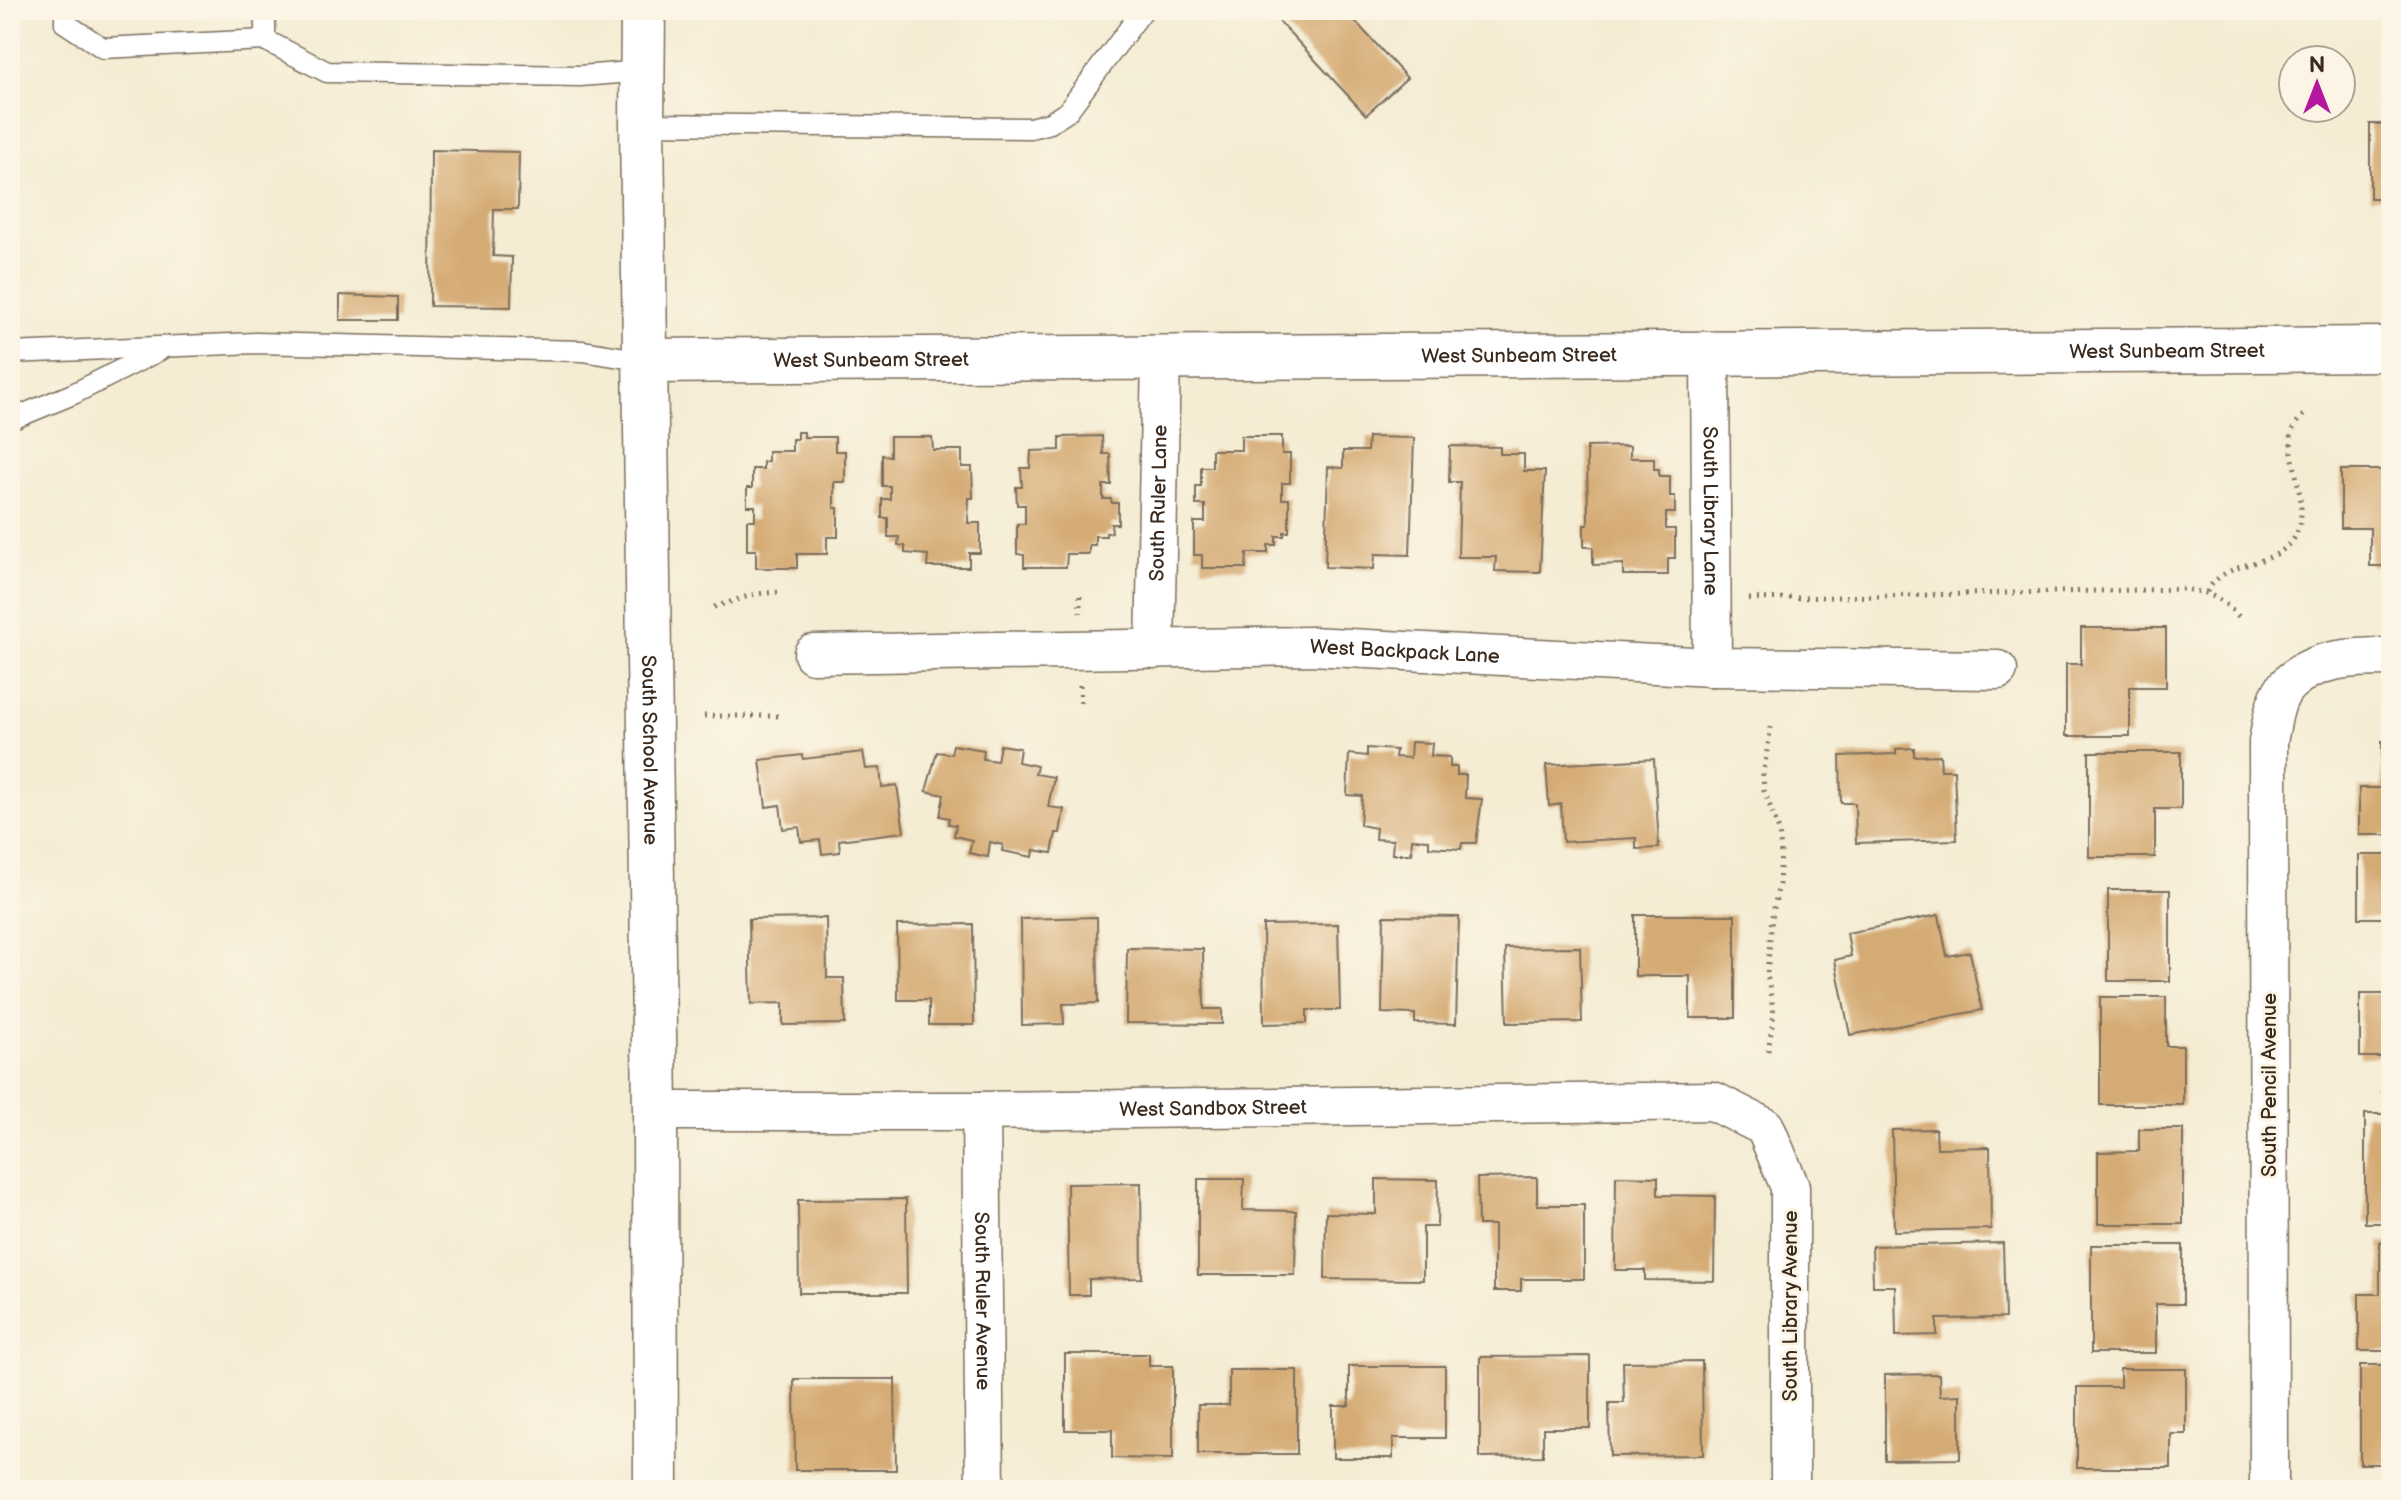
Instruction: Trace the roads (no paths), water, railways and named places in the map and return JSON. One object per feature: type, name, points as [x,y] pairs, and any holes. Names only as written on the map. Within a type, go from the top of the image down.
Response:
[{"type":"street","name":"South School Avenue","points":[[643,10],[656,1490]]},
{"type":"street","name":"West Sunbeam Street","points":[[645,361],[2391,349]]},
{"type":"street","name":"South Library Lane","points":[[1710,353],[1712,667]]},
{"type":"street","name":"South Ruler Lane","points":[[1155,649],[1161,357]]},
{"type":"street","name":"West Backpack Lane","points":[[813,654],[1311,646],[1712,667],[1998,670]]},
{"type":"street","name":"South Pencil Avenue","points":[[2269,1490],[2268,742],[2274,712],[2288,684],[2317,665],[2351,657],[2391,657]]},
{"type":"street","name":"West Sandbox Street","points":[[655,1111],[981,1111],[1713,1101],[1765,1127]]},
{"type":"street","name":"South Ruler Avenue","points":[[981,1111],[985,1490]]},
{"type":"street","name":"South Library Avenue","points":[[1765,1127],[1790,1187],[1790,1490]]},
{"type":"lane","points":[[65,10],[65,23],[103,48],[265,40],[327,72],[580,76],[644,71]]},
{"type":"lane","points":[[265,10],[265,40]]},
{"type":"lane","points":[[642,124],[1030,128],[1050,123],[1067,112],[1143,10]]},
{"type":"lane","points":[[10,353],[256,343],[583,351],[645,361]]},
{"type":"lane","points":[[10,420],[73,394],[167,346]]}]
